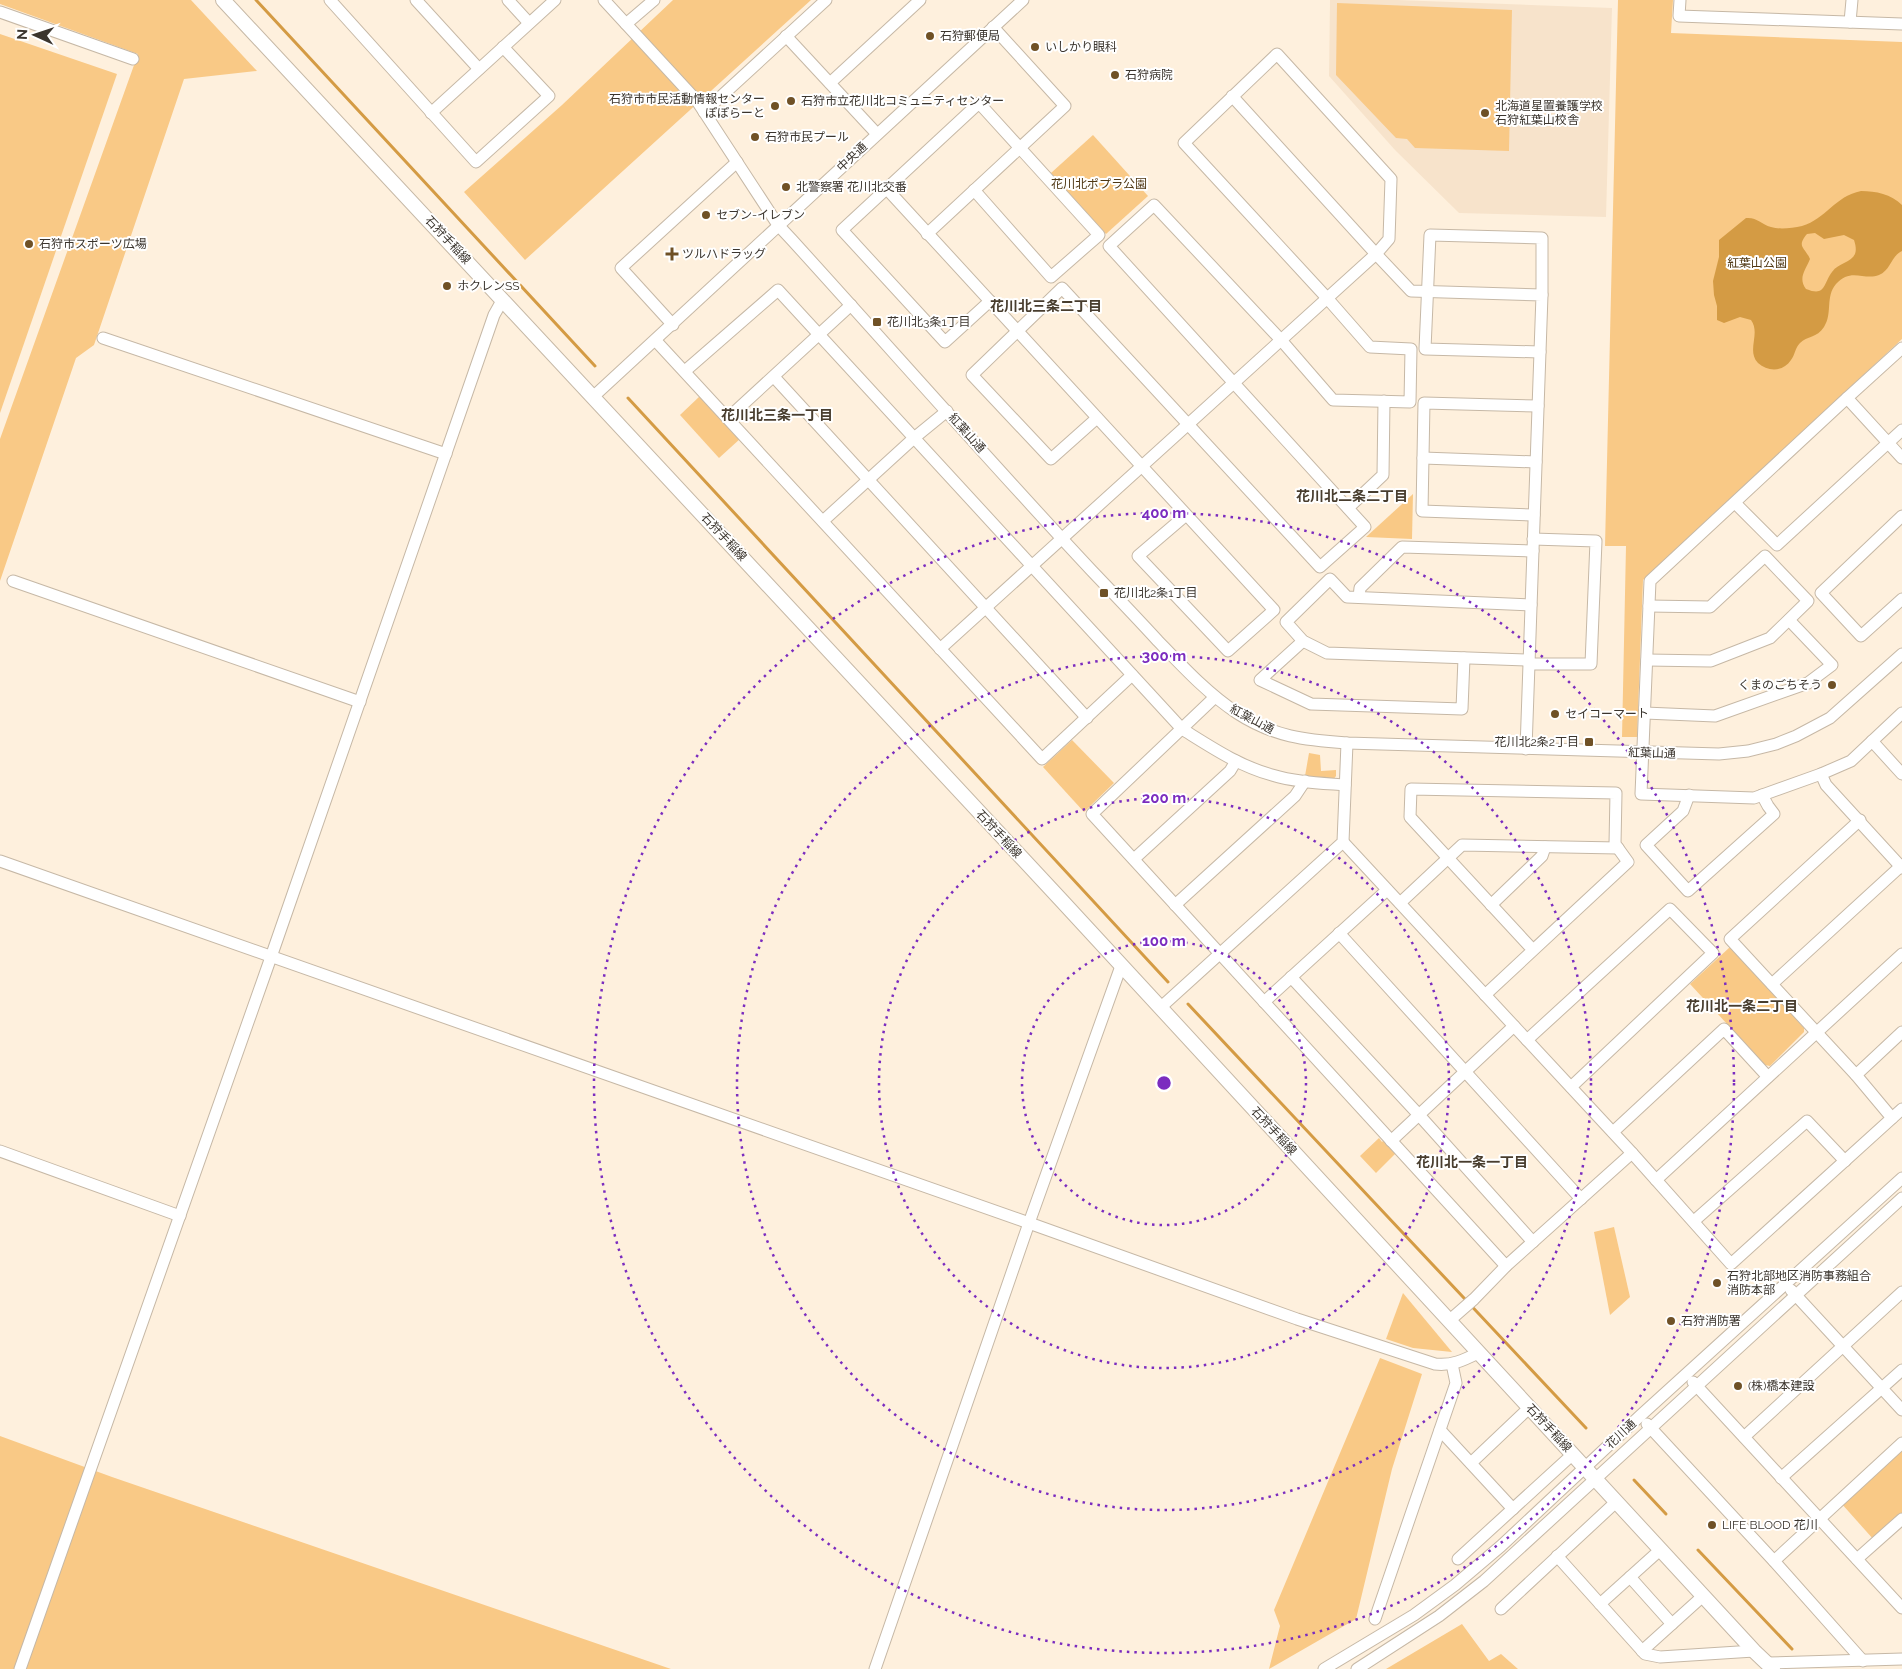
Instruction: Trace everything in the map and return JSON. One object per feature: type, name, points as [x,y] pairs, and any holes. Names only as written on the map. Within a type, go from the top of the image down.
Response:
[{"type":"main road","name":"石狩手稲線","points":[[223,0],[594,396],[1450,1320],[1478,1353],[1660,1550],[1770,1666]]},
{"type":"street","points":[[416,0],[479,69]]},
{"type":"street","points":[[508,0],[530,23]]},
{"type":"street","points":[[432,113],[555,0]]},
{"type":"street","name":"紅葉山通","points":[[604,0],[697,101],[778,225],[1061,538],[1188,672],[1215,697],[1238,713],[1278,733],[1305,740],[1347,743],[1719,754],[1748,751],[1782,741],[1796,736],[1830,718],[1902,654]]},
{"type":"street","points":[[626,24],[654,0]]},
{"type":"street","points":[[704,112],[826,0]]},
{"type":"street","points":[[830,83],[920,0]]},
{"type":"street","name":"中央通","points":[[594,396],[656,341],[778,225],[1022,0]]},
{"type":"street","points":[[1680,0],[1679,16],[1902,24]]},
{"type":"street","points":[[1850,22],[1852,0]]},
{"type":"street","points":[[334,1],[476,162],[549,96],[503,47]]},
{"type":"street","points":[[0,12],[134,59]]},
{"type":"street","points":[[928,234],[1065,106],[993,27]]},
{"type":"street","points":[[786,36],[877,134]]},
{"type":"street","points":[[940,649],[1061,538],[1188,423],[1233,383],[1281,340],[1327,298],[1376,254],[1389,239],[1391,179],[1277,54],[1184,142],[1327,298],[1370,347],[1412,349],[1410,402],[1333,400],[1281,340],[1154,205],[1109,246],[1233,383],[1365,527],[1320,567],[1188,423],[1062,288],[972,375],[1051,459],[1097,418]]},
{"type":"street","points":[[1232,96],[1411,291],[1542,295]]},
{"type":"street","points":[[974,190],[1051,277],[1099,235],[979,103],[842,230],[944,342],[990,301]]},
{"type":"street","points":[[673,325],[621,268],[737,162]]},
{"type":"street","points":[[886,188],[1274,610],[1228,652],[1138,556],[1186,515]]},
{"type":"street","points":[[1526,749],[1534,515],[1540,352],[1542,295],[1542,238],[1430,235],[1425,349],[1540,352]]},
{"type":"street","points":[[685,371],[778,290],[1182,729],[1236,761],[1273,776],[1345,785]]},
{"type":"street","points":[[20,1669],[271,957],[494,315],[503,299]]},
{"type":"street","points":[[728,418],[850,305]]},
{"type":"street","points":[[103,338],[446,454]]},
{"type":"street","points":[[656,341],[1042,759],[1132,675]]},
{"type":"street","points":[[1902,348],[1650,581],[1641,794],[1754,798],[1851,761],[1902,713]]},
{"type":"street","points":[[774,377],[1087,718]]},
{"type":"street","points":[[1847,398],[1902,458]]},
{"type":"street","points":[[1348,508],[1382,475],[1384,401]]},
{"type":"street","points":[[1534,515],[1422,511],[1424,403],[1538,406]]},
{"type":"street","points":[[823,521],[914,438],[947,411]]},
{"type":"street","points":[[1734,503],[1778,545],[1902,430]]},
{"type":"street","points":[[1423,458],[1536,462]]},
{"type":"street","points":[[1902,516],[1821,593],[1861,636],[1902,599]]},
{"type":"street","points":[[1359,597],[1360,588],[1402,547],[1533,545],[1596,541],[1591,664],[1326,653],[1303,641],[1286,622],[1330,579],[1347,597],[1531,605]]},
{"type":"street","points":[[1647,660],[1711,661],[1770,638],[1808,601],[1764,556],[1710,607],[1649,606]]},
{"type":"street","points":[[13,581],[360,702]]},
{"type":"street","points":[[1645,713],[1715,716],[1808,683],[1832,665],[1789,620]]},
{"type":"street","points":[[1303,641],[1260,680],[1311,704],[1462,710],[1464,658]]},
{"type":"street","points":[[1215,697],[1092,814],[1506,1266]]},
{"type":"street","points":[[1872,741],[1902,774]]},
{"type":"street","points":[[1347,743],[1343,842],[1613,1132],[1731,1264],[1902,1109]]},
{"type":"street","points":[[1134,859],[1230,771],[1236,761]]},
{"type":"street","points":[[1772,984],[1902,866],[1826,785],[1821,774]]},
{"type":"street","points":[[1176,905],[1295,796],[1305,781]]},
{"type":"street","points":[[1485,995],[1628,862],[1615,844],[1616,793],[1411,789],[1410,817],[1532,950]]},
{"type":"street","points":[[1689,795],[1683,811],[1646,845],[1688,891],[1774,814],[1762,795]]},
{"type":"street","points":[[1860,820],[1730,938],[1856,1075],[1892,1118]]},
{"type":"street","points":[[1160,1008],[1343,842]]},
{"type":"street","points":[[1400,903],[1462,845],[1618,848]]},
{"type":"street","points":[[1491,905],[1542,856],[1545,847]]},
{"type":"street","points":[[0,861],[1029,1223],[1298,1320],[1446,1366],[1478,1353]]},
{"type":"street","points":[[1264,1002],[1387,890]]},
{"type":"street","points":[[1528,1040],[1670,908],[1713,953],[1571,1087]]},
{"type":"street","points":[[1339,933],[1582,1199]]},
{"type":"street","points":[[1656,1180],[1902,954]]},
{"type":"street","points":[[875,1669],[1029,1223],[1121,966]]},
{"type":"street","points":[[1291,977],[1533,1242]]},
{"type":"street","points":[[1391,1141],[1514,1026]]},
{"type":"street","points":[[1613,1132],[1724,1029],[1768,1077]]},
{"type":"street","points":[[1856,1075],[1902,1032]]},
{"type":"street","points":[[1694,1221],[1807,1120],[1845,1161]]},
{"type":"street","points":[[0,1151],[180,1216]]},
{"type":"street","points":[[1450,1320],[1474,1299],[1506,1266],[1632,1153]]},
{"type":"street","name":"花川通","points":[[1324,1669],[1414,1615],[1455,1585],[1501,1546],[1640,1416],[1902,1178]]},
{"type":"street","points":[[1884,1194],[1898,1202],[1902,1215]]},
{"type":"street","name":"花川通","points":[[1357,1669],[1439,1616],[1484,1581],[1898,1202]]},
{"type":"street","points":[[1786,1284],[1902,1410]]},
{"type":"street","points":[[1744,1437],[1902,1292]]},
{"type":"street","points":[[1375,1619],[1456,1384],[1452,1364]]},
{"type":"street","points":[[1782,1478],[1902,1370]]},
{"type":"street","points":[[1687,1375],[1900,1603]]},
{"type":"street","points":[[1471,1463],[1529,1408]]},
{"type":"street","points":[[1640,1416],[1863,1661]]},
{"type":"street","points":[[1440,1430],[1513,1508]]},
{"type":"street","points":[[1774,1561],[1902,1443]]},
{"type":"street","points":[[1458,1560],[1572,1454]]},
{"type":"street","points":[[1501,1609],[1616,1502]]},
{"type":"street","points":[[1857,1559],[1902,1519]]},
{"type":"street","points":[[1600,1604],[1660,1550]]},
{"type":"street","points":[[1558,1556],[1645,1654],[1660,1656],[1754,1651]]},
{"type":"street","points":[[1630,1577],[1672,1624]]},
{"type":"street","points":[[1642,1651],[1703,1596]]},
{"type":"street","points":[[1770,1666],[1902,1659]]},
{"type":"shaded area","name":"北海道星置養護学校 石狩紅葉山校舎","points":[[1330,0],[1397,0],[1612,8],[1606,217],[1459,213],[1395,150],[1329,76]]},
{"type":"shaded area","points":[[1861,191],[1878,193],[1893,198],[1902,205],[1902,251],[1895,256],[1886,270],[1879,275],[1868,277],[1852,275],[1842,279],[1833,289],[1827,322],[1821,331],[1800,343],[1788,364],[1784,367],[1771,369],[1762,366],[1758,363],[1753,353],[1755,331],[1751,320],[1740,317],[1724,323],[1717,320],[1713,281],[1719,257],[1719,240],[1746,218],[1775,228],[1802,226],[1818,218],[1837,202]],"holes":[[[1815,233],[1824,239],[1844,235],[1854,240],[1855,253],[1853,257],[1832,272],[1821,290],[1812,291],[1806,289],[1802,278],[1810,259],[1802,247],[1802,242],[1807,234]]]},
{"type":"green space","points":[[0,0],[191,0],[257,71],[184,79],[94,345],[76,358],[0,581],[0,439],[138,54],[0,4]]},
{"type":"green space","points":[[673,0],[811,0],[525,260],[464,192],[562,105]]},
{"type":"green space","name":"紅葉山公園","points":[[1618,0],[1673,0],[1671,33],[1902,42],[1902,339],[1643,580],[1637,737],[1622,737],[1626,546],[1605,546]]},
{"type":"green space","points":[[1337,3],[1512,10],[1509,151],[1415,148],[1407,139],[1396,138],[1336,75]]},
{"type":"green space","name":"石狩市スポーツ広場","points":[[0,34],[117,74],[0,413]]},
{"type":"green space","name":"花川北ポプラ公園","points":[[1093,135],[1148,196],[1106,234],[1051,173]]},
{"type":"green space","points":[[700,396],[741,438],[719,458],[680,415]]},
{"type":"green space","points":[[1413,494],[1412,539],[1366,537]]},
{"type":"green space","points":[[1072,740],[1114,783],[1084,812],[1043,767]]},
{"type":"green space","points":[[1309,753],[1320,755],[1321,771],[1336,770],[1336,776],[1333,780],[1305,776]]},
{"type":"green space","points":[[1730,947],[1804,1028],[1804,1032],[1770,1066],[1765,1065],[1690,984]]},
{"type":"green space","points":[[1379,1138],[1382,1142],[1384,1140],[1396,1153],[1376,1173],[1360,1156]]},
{"type":"green space","points":[[1614,1227],[1630,1297],[1610,1315],[1594,1232]]},
{"type":"green space","points":[[1403,1293],[1452,1352],[1413,1348],[1386,1339]]},
{"type":"green space","points":[[1380,1358],[1422,1374],[1392,1469],[1356,1619],[1269,1669],[1280,1626],[1274,1610]]},
{"type":"green space","points":[[0,1436],[112,1477],[671,1669],[0,1669]]},
{"type":"green space","points":[[1902,1448],[1902,1517],[1874,1540],[1841,1503]]},
{"type":"green space","points":[[1462,1624],[1489,1661],[1501,1654],[1518,1669],[1386,1669]]},
{"type":"waterway","points":[[256,0],[595,366]]},
{"type":"waterway","points":[[628,398],[1168,982]]},
{"type":"waterway","points":[[1188,1004],[1586,1428]]},
{"type":"waterway","points":[[1634,1480],[1666,1514]]},
{"type":"waterway","points":[[1698,1550],[1792,1649]]},
{"type":"place","name":"石狩郵便局","points":[[930,36]]},
{"type":"place","name":"いしかり眼科","points":[[1035,47]]},
{"type":"place","name":"石狩病院","points":[[1115,75]]},
{"type":"place","name":"石狩市立花川北コミュニティセンター","points":[[791,101]]},
{"type":"place","name":"石狩市市民活動情報センター ぽぽらーと","points":[[775,106]]},
{"type":"place","name":"北海道星置養護学校 石狩紅葉山校舎","points":[[1485,113]]},
{"type":"place","name":"石狩市民プール","points":[[755,137]]},
{"type":"place","name":"北警察署 花川北交番","points":[[786,187]]},
{"type":"place","name":"セブン-イレブン","points":[[706,215]]},
{"type":"place","name":"石狩市スポーツ広場","points":[[29,244]]},
{"type":"place","name":"ツルハドラッグ","points":[[672,254]]},
{"type":"place","name":"ホクレンSS","points":[[447,286]]},
{"type":"place","name":"花川北3条1丁目","points":[[877,322]]},
{"type":"place","name":"花川北2条1丁目","points":[[1104,593]]},
{"type":"place","name":"くまのごちそう","points":[[1832,685]]},
{"type":"place","name":"セイコーマート","points":[[1555,714]]},
{"type":"place","name":"花川北2条2丁目","points":[[1589,742]]},
{"type":"place","name":"石狩北部地区消防事務組合 消防本部","points":[[1717,1283]]},
{"type":"place","name":"石狩消防署","points":[[1671,1321]]},
{"type":"place","name":"(株)橋本建設","points":[[1738,1386]]},
{"type":"place","name":"LIFE BLOOD 花川","points":[[1712,1525]]},
{"type":"district","name":"花川北三条二丁目","points":[[1046,306]]},
{"type":"district","name":"花川北三条一丁目","points":[[777,415]]},
{"type":"district","name":"花川北二条二丁目","points":[[1352,496]]},
{"type":"district","name":"花川北一条二丁目","points":[[1742,1006]]},
{"type":"district","name":"花川北一条一丁目","points":[[1472,1162]]}]
